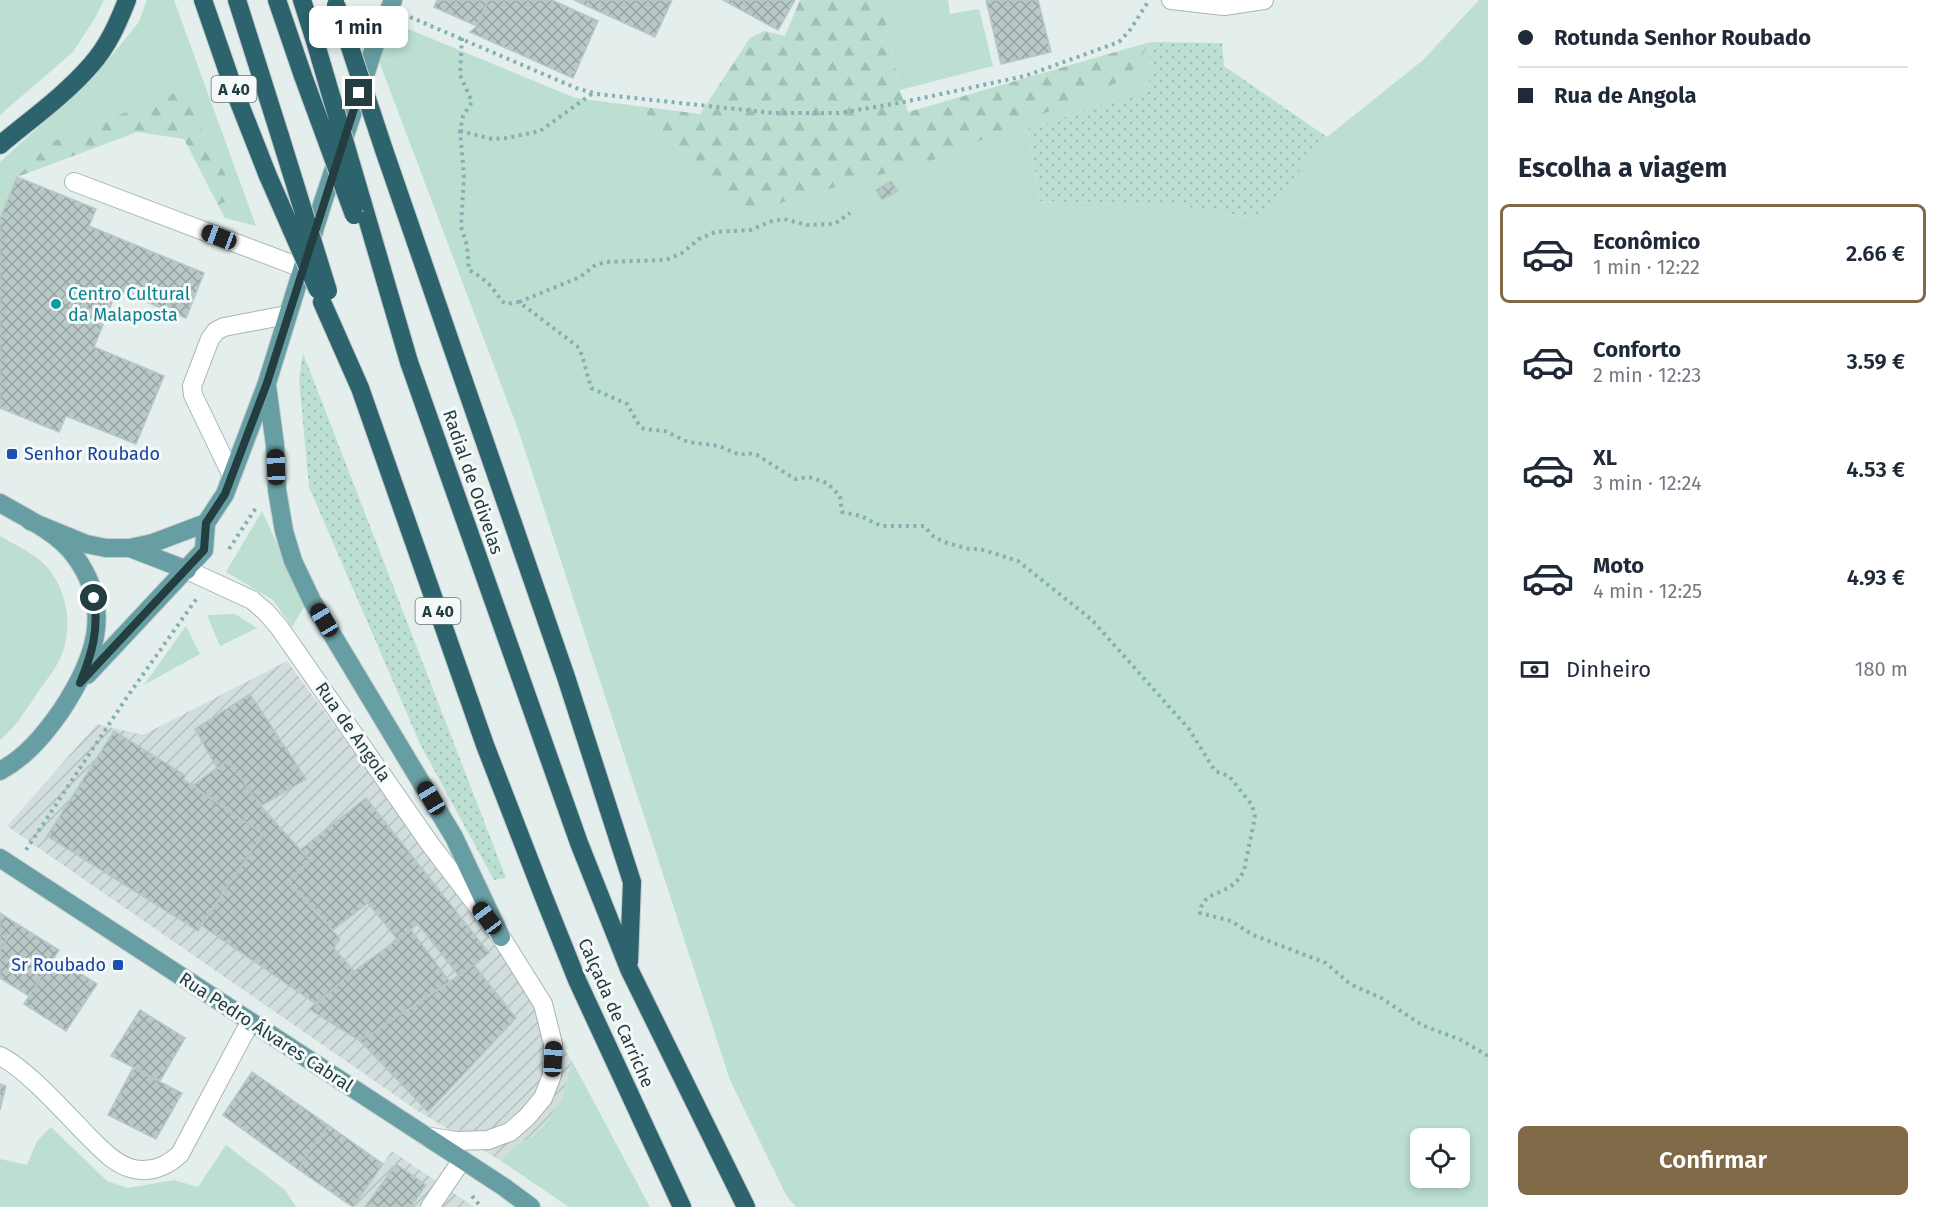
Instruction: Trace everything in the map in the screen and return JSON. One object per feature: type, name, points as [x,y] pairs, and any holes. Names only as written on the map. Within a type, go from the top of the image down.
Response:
[{"type":"highway","points":[[0,145],[67,89],[92,64],[111,37],[127,0]]},
{"type":"highway","name":"A 40","points":[[203,0],[233,87],[268,176],[326,296]]},
{"type":"highway","points":[[237,0],[280,136],[326,296]]},
{"type":"highway","points":[[277,0],[303,76],[358,208]]},
{"type":"highway","points":[[302,0],[315,41],[358,208]]},
{"type":"highway","points":[[336,2],[384,150],[566,677],[632,882],[629,969]]},
{"type":"highway","name":"Radial de Odivelas","points":[[358,208],[409,362],[564,803],[629,969]]},
{"type":"highway","name":"Calçada de Carriche","points":[[326,296],[518,833],[577,980],[682,1207]]},
{"type":"highway","name":"Calçada de Carriche","points":[[629,969],[746,1207]]},
{"type":"main road","points":[[0,771],[32,748],[80,683],[204,550],[206,523],[225,494],[267,383],[374,48],[392,4]]},
{"type":"main road","points":[[267,383],[275,445],[277,490],[284,531],[293,561],[312,601],[454,837],[501,937]]},
{"type":"main road","points":[[0,503],[58,540],[74,555],[87,578],[97,616],[96,635],[80,683]]},
{"type":"main road","points":[[30,521],[86,544],[106,548],[130,548],[153,543],[206,523]]},
{"type":"main road","points":[[130,548],[187,570]]},
{"type":"main road","name":"Rua Pedro Álvares Cabral","points":[[0,858],[504,1187],[531,1207]]},
{"type":"street","points":[[1171,0],[1224,6],[1243,5],[1264,0]]},
{"type":"street","points":[[74,183],[302,268]]},
{"type":"street","points":[[232,476],[196,405],[192,386],[210,339],[216,332],[224,327],[287,315]]},
{"type":"street","name":"Rua de Angola","points":[[187,570],[252,600],[273,619],[430,844],[501,937],[543,1004],[554,1044],[552,1075],[543,1098],[527,1117],[510,1132],[488,1140],[456,1141],[425,1136]]},
{"type":"street","points":[[0,1056],[27,1076],[117,1162],[140,1170],[154,1169],[168,1165],[180,1154],[250,1022]]},
{"type":"street","points":[[430,1207],[462,1160]]},
{"type":"street","points":[[504,1187],[522,1207]]},
{"type":"path","points":[[392,4],[462,38],[576,88],[593,93],[773,113],[839,112],[904,102],[1025,76],[1119,42],[1150,0]]},
{"type":"path","points":[[462,38],[460,75],[472,102],[463,116],[460,131],[464,175],[461,226],[467,245],[469,270],[492,287],[506,304],[519,302],[580,277],[594,266],[605,262],[666,260],[682,253],[699,239],[716,232],[751,230],[772,221],[784,219],[807,225],[830,224],[850,213]]},
{"type":"path","points":[[460,131],[492,139],[540,131],[593,93]]},
{"type":"path","points":[[519,302],[577,346],[582,355],[591,388],[627,404],[639,425],[644,429],[665,431],[688,442],[719,446],[740,455],[748,453],[757,455],[795,479],[809,477],[827,483],[840,496],[842,512],[861,516],[881,526],[924,526],[934,537],[944,542],[969,549],[980,549],[1018,561],[1092,620],[1189,729],[1215,771],[1229,776],[1252,805],[1255,817],[1244,871],[1239,879],[1230,886],[1205,899],[1200,907],[1200,913],[1231,921],[1253,935],[1326,963],[1350,984],[1381,998],[1422,1025],[1461,1040],[1488,1056]]},
{"type":"path","points":[[226,555],[260,501],[277,490]]},
{"type":"path","points":[[230,533],[237,537]]},
{"type":"path","points":[[24,853],[125,700],[198,597]]},
{"type":"shaded area","points":[[287,661],[508,962],[572,1061],[562,1098],[547,1122],[534,1135],[517,1145],[501,1161],[418,1111],[7,826],[97,724],[143,735]]},
{"type":"shaded area","points":[[392,1151],[474,1207],[353,1207]]},
{"type":"green space","points":[[0,0],[104,0],[73,52],[0,115]]},
{"type":"green space","points":[[147,0],[174,0],[256,226],[225,218],[218,205],[237,197],[182,90],[51,142],[17,177],[2,215],[0,215],[0,162],[93,78],[139,22]]},
{"type":"green space","points":[[800,0],[881,0],[900,90],[908,112],[1150,42],[1128,78],[936,159],[744,213],[638,106],[700,114],[750,38],[764,31],[785,36]]},
{"type":"green space","points":[[881,0],[948,0],[950,14],[979,9],[993,66],[900,90]]},
{"type":"green space","points":[[1479,0],[1488,0],[1488,1207],[796,1207],[786,1195],[730,1080],[519,432],[374,48],[390,9],[406,28],[575,98],[638,106],[744,213],[1127,78],[1150,42],[1149,90],[1028,129],[1040,201],[1181,206],[1259,219],[1327,137],[1423,60]]},
{"type":"green space","points":[[1150,42],[1222,43],[1224,66],[1327,137],[1260,219],[1181,206],[1040,201],[1028,129],[1149,90]]},
{"type":"green space","points":[[182,90],[237,197],[218,205],[184,139],[137,132],[17,177],[51,142]]},
{"type":"green space","points":[[303,353],[506,878],[494,880],[421,746],[309,487],[299,379]]},
{"type":"green space","points":[[262,511],[305,605],[292,627],[273,600],[226,572]]},
{"type":"green space","points":[[0,536],[41,561],[53,575],[59,585],[66,608],[67,631],[58,663],[22,716],[0,740]]},
{"type":"green space","points":[[235,614],[257,628],[220,646],[207,615]]},
{"type":"green space","points":[[186,626],[200,654],[144,685]]},
{"type":"green space","points":[[572,1061],[650,1207],[569,1207],[501,1161],[517,1145],[534,1135],[547,1122],[562,1098]]},
{"type":"green space","points":[[51,1127],[107,1181],[127,1188],[174,1180],[198,1187],[226,1145],[285,1190],[296,1207],[0,1207],[0,1159],[27,1165],[37,1141]]},
{"type":"building","points":[[437,0],[488,0],[477,26],[434,7]]},
{"type":"building","points":[[488,0],[552,0],[598,21],[573,78],[470,32],[477,26]]},
{"type":"building","points":[[574,0],[672,0],[655,37]]},
{"type":"building","points":[[723,0],[795,0],[778,30]]},
{"type":"building","points":[[986,0],[1038,0],[1051,52],[1001,64]]},
{"type":"building","name":"Centro Cultural da Malaposta","points":[[17,177],[96,209],[89,226],[204,273],[186,318],[117,290],[94,347],[164,376],[136,444],[66,416],[59,432],[0,408],[0,219]]},
{"type":"building","points":[[891,181],[898,191],[882,200],[876,190]]},
{"type":"building","points":[[250,694],[306,779],[261,806],[228,760],[217,768],[195,729]]},
{"type":"building","points":[[114,731],[186,776],[183,779],[263,834],[198,931],[47,836]]},
{"type":"building","points":[[228,760],[261,806],[310,861],[288,881],[340,939],[334,948],[354,971],[316,1004],[201,925],[263,834],[192,786]]},
{"type":"building","points":[[366,798],[489,953],[459,976],[418,924],[398,940],[368,903],[333,930],[288,881],[310,861],[300,850]]},
{"type":"building","points":[[0,913],[17,924],[0,950]]},
{"type":"building","points":[[17,924],[59,950],[29,996],[0,978],[0,950]]},
{"type":"building","points":[[411,930],[450,982],[360,1041],[309,1009],[354,971]]},
{"type":"building","points":[[54,957],[97,984],[66,1031],[24,1004]]},
{"type":"building","points":[[474,965],[516,1018],[428,1112],[360,1041]]},
{"type":"building","points":[[140,1010],[185,1038],[160,1081],[111,1056]]},
{"type":"building","points":[[133,1068],[182,1093],[156,1139],[108,1115]]},
{"type":"building","points":[[252,1072],[328,1125],[298,1169],[223,1115]]},
{"type":"building","points":[[0,1084],[6,1086],[0,1110]]},
{"type":"building","points":[[328,1125],[383,1164],[353,1207],[298,1169]]},
{"type":"building","points":[[396,1164],[426,1185],[411,1207],[365,1207]]},
{"type":"place","name":"Centro Cultural da Malaposta","points":[[56,304]]},
{"type":"place","name":"Senhor Roubado","points":[[12,454]]},
{"type":"place","name":"Sr Roubado","points":[[118,965]]},
{"type":"route","points":[[94,598],[97,616],[96,635],[80,683],[204,550],[206,523],[225,494],[267,383],[359,93]]}]
